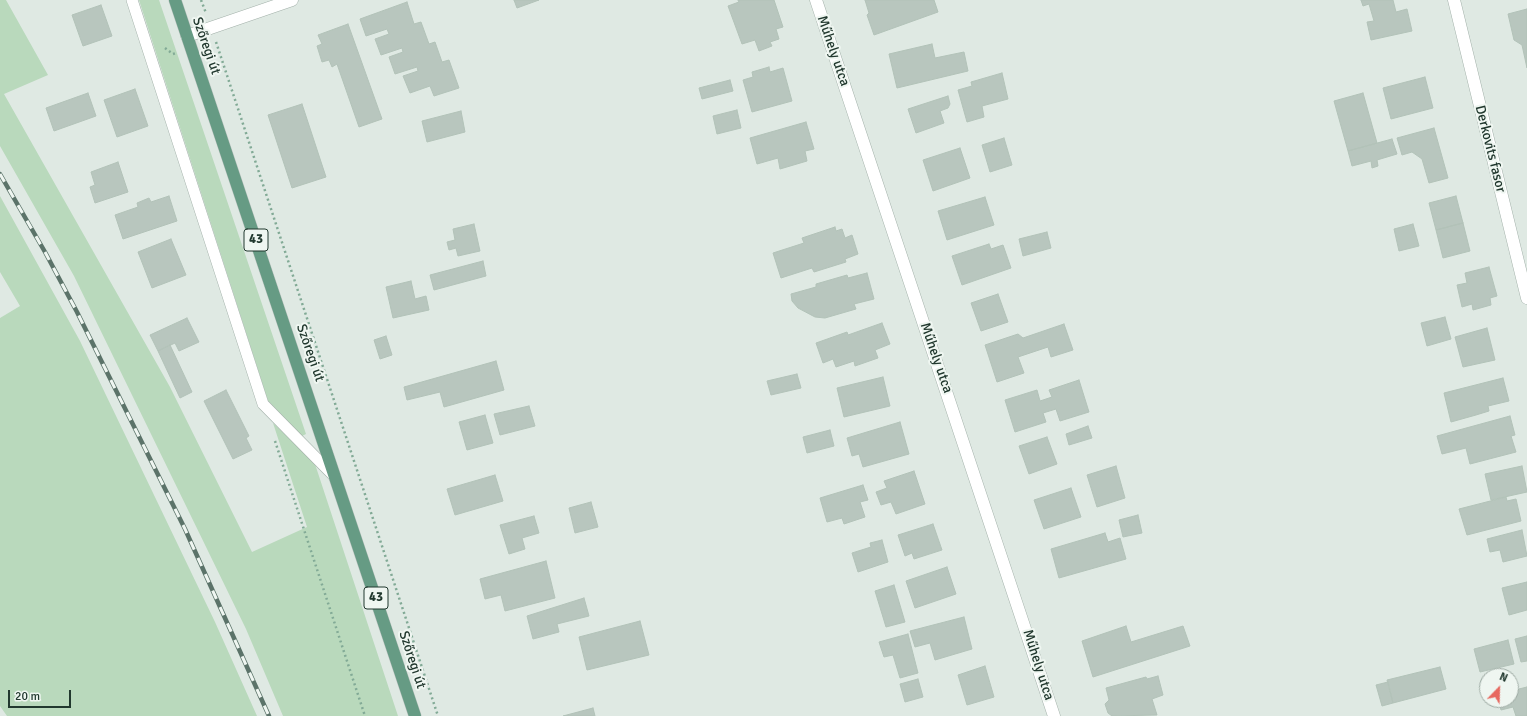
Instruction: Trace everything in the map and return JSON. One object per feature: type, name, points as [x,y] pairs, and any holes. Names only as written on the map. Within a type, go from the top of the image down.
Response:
[{"type":"main road","name":"Szőregi út","points":[[175,0],[337,479],[415,716]]},
{"type":"street","points":[[187,36],[292,0]]},
{"type":"street","name":"Műhely utca","points":[[816,0],[1054,716]]},
{"type":"street","name":"Derkovits fasor","points":[[1454,0],[1527,298]]},
{"type":"lane","points":[[132,0],[263,404],[337,479]]},
{"type":"path","points":[[201,0],[438,716]]},
{"type":"path","points":[[273,434],[365,716]]},
{"type":"green space","points":[[0,0],[6,0],[48,75],[4,94],[170,387],[252,552],[307,527],[273,423],[314,461],[398,716],[283,716],[246,629],[74,276],[0,146]]},
{"type":"green space","points":[[139,0],[159,0],[306,434],[302,436],[268,401]]},
{"type":"green space","points":[[0,196],[80,341],[215,622],[257,716],[7,716],[0,706],[0,318],[20,306],[0,272]]},
{"type":"building","points":[[514,0],[539,0],[517,8]]},
{"type":"building","points":[[738,0],[774,0],[783,27],[776,29],[779,39],[770,42],[772,46],[759,51],[755,40],[742,44],[728,6],[739,2]]},
{"type":"building","points":[[865,0],[934,0],[938,12],[874,35],[867,15],[869,13]]},
{"type":"building","points":[[1361,0],[1393,0],[1396,12],[1407,9],[1412,31],[1371,40],[1367,22],[1374,21],[1369,4],[1363,6]]},
{"type":"building","points":[[407,2],[414,24],[421,22],[429,44],[435,42],[442,62],[449,60],[459,88],[434,96],[430,86],[410,93],[403,76],[418,71],[417,67],[395,74],[389,57],[403,52],[402,48],[381,55],[375,39],[389,34],[387,29],[366,36],[360,19]]},
{"type":"building","points":[[101,5],[112,36],[83,46],[72,15]]},
{"type":"building","points":[[1527,9],[1527,68],[1522,45],[1514,40],[1508,14]]},
{"type":"building","points":[[348,24],[382,119],[359,127],[337,64],[332,67],[329,60],[322,62],[317,46],[322,44],[318,35]]},
{"type":"building","points":[[932,44],[935,58],[964,52],[968,71],[897,88],[889,54]]},
{"type":"building","points":[[769,67],[770,72],[783,68],[792,101],[752,112],[743,80],[753,77],[752,72]]},
{"type":"building","points":[[1002,73],[1008,99],[982,106],[984,117],[967,122],[958,90],[972,86],[971,82]]},
{"type":"building","points":[[1425,77],[1433,108],[1391,119],[1383,88]]},
{"type":"building","points":[[730,80],[733,91],[702,99],[699,88]]},
{"type":"building","points":[[135,89],[148,126],[117,137],[104,100]]},
{"type":"building","points":[[88,93],[96,116],[54,131],[46,108]]},
{"type":"building","points":[[1363,93],[1377,143],[1348,151],[1334,101]]},
{"type":"building","points":[[948,96],[950,104],[948,108],[940,111],[944,123],[916,133],[908,109]]},
{"type":"building","points":[[302,104],[326,177],[292,188],[268,115]]},
{"type":"building","points":[[737,110],[741,128],[717,134],[713,116]]},
{"type":"building","points":[[461,111],[465,132],[427,142],[422,121]]},
{"type":"building","points":[[806,122],[814,149],[805,151],[807,161],[780,169],[778,158],[757,164],[750,138]]},
{"type":"building","points":[[1434,128],[1448,178],[1429,183],[1422,159],[1412,152],[1402,155],[1397,138]]},
{"type":"building","points":[[1004,138],[1012,165],[990,172],[982,145]]},
{"type":"building","points":[[1392,139],[1397,154],[1377,160],[1378,166],[1372,168],[1371,161],[1352,166],[1348,151]]},
{"type":"building","points":[[960,148],[970,178],[933,191],[923,160]]},
{"type":"building","points":[[118,162],[128,192],[95,203],[90,187],[95,185],[91,172]]},
{"type":"building","points":[[169,196],[177,221],[123,239],[115,215],[138,207],[137,203],[149,198],[151,202]]},
{"type":"building","points":[[1456,196],[1463,223],[1436,230],[1429,203]]},
{"type":"building","points":[[985,197],[994,225],[947,240],[938,211]]},
{"type":"building","points":[[1463,223],[1470,251],[1443,258],[1436,230]]},
{"type":"building","points":[[474,224],[480,251],[458,256],[456,248],[449,250],[447,242],[455,240],[453,229]]},
{"type":"building","points":[[1413,224],[1419,246],[1399,251],[1394,229]]},
{"type":"building","points":[[835,227],[836,231],[842,229],[845,238],[852,235],[858,254],[845,259],[846,262],[814,272],[812,268],[781,278],[773,253],[804,243],[802,238]]},
{"type":"building","points":[[1047,232],[1051,248],[1023,256],[1019,239]]},
{"type":"building","points":[[171,239],[186,275],[152,288],[138,252]]},
{"type":"building","points":[[989,244],[991,249],[1003,245],[1011,268],[962,285],[952,256]]},
{"type":"building","points":[[483,261],[486,276],[434,290],[430,275]]},
{"type":"building","points":[[1489,267],[1497,296],[1490,298],[1491,305],[1473,310],[1472,304],[1462,307],[1457,285],[1467,283],[1465,273]]},
{"type":"building","points":[[867,273],[874,299],[854,304],[856,309],[825,318],[815,317],[798,308],[792,301],[791,294],[816,287],[816,284],[847,275],[848,278]]},
{"type":"building","points":[[411,281],[415,299],[426,296],[429,310],[393,318],[386,287]]},
{"type":"building","points":[[998,294],[1008,322],[981,331],[971,303]]},
{"type":"building","points":[[1445,317],[1451,339],[1427,346],[1421,323]]},
{"type":"building","points":[[187,318],[199,342],[179,351],[175,343],[158,351],[150,335]]},
{"type":"building","points":[[882,323],[890,344],[875,350],[878,358],[855,366],[854,361],[836,367],[833,359],[823,363],[816,343],[847,332],[848,335]]},
{"type":"building","points":[[1064,324],[1073,350],[1051,357],[1048,347],[1018,357],[1024,373],[997,382],[985,345],[1018,334],[1023,338]]},
{"type":"building","points":[[1487,328],[1495,360],[1463,367],[1455,337]]},
{"type":"building","points":[[386,336],[392,355],[380,359],[374,340]]},
{"type":"building","points":[[170,345],[192,392],[180,398],[158,351]]},
{"type":"building","points":[[496,361],[504,390],[444,407],[440,392],[407,400],[404,387]]},
{"type":"building","points":[[797,374],[801,388],[771,395],[767,381]]},
{"type":"building","points":[[883,377],[890,406],[844,417],[837,388]]},
{"type":"building","points":[[1503,378],[1509,401],[1488,406],[1489,411],[1451,422],[1444,393]]},
{"type":"building","points":[[1079,380],[1089,412],[1060,421],[1056,409],[1043,413],[1046,422],[1015,432],[1005,400],[1037,390],[1040,401],[1052,397],[1049,390]]},
{"type":"building","points":[[226,390],[249,436],[246,438],[252,450],[233,459],[204,401]]},
{"type":"building","points":[[529,406],[535,426],[500,435],[494,414]]},
{"type":"building","points":[[485,415],[493,443],[467,450],[459,422]]},
{"type":"building","points":[[1510,416],[1515,435],[1511,436],[1516,452],[1470,464],[1466,448],[1442,454],[1437,436]]},
{"type":"building","points":[[900,422],[909,454],[863,467],[859,454],[852,456],[847,438]]},
{"type":"building","points":[[1088,426],[1092,438],[1069,445],[1066,434]]},
{"type":"building","points":[[830,430],[834,446],[807,453],[803,437]]},
{"type":"building","points":[[1047,437],[1057,464],[1029,474],[1019,446]]},
{"type":"building","points":[[1116,466],[1125,498],[1097,507],[1087,475]]},
{"type":"building","points":[[1522,466],[1527,492],[1491,500],[1485,474]]},
{"type":"building","points":[[914,471],[925,504],[896,514],[891,502],[881,505],[876,492],[887,488],[884,481]]},
{"type":"building","points":[[495,475],[503,501],[455,515],[447,489]]},
{"type":"building","points":[[863,485],[868,500],[860,502],[865,517],[844,524],[842,518],[827,522],[820,498]]},
{"type":"building","points":[[1071,488],[1081,517],[1044,529],[1034,500]]},
{"type":"building","points":[[1506,497],[1507,501],[1516,499],[1521,521],[1467,535],[1459,509]]},
{"type":"building","points":[[591,502],[598,527],[575,533],[569,508]]},
{"type":"building","points":[[1138,515],[1142,533],[1123,537],[1119,520]]},
{"type":"building","points":[[534,516],[539,533],[522,538],[525,549],[509,554],[500,525]]},
{"type":"building","points":[[933,524],[942,550],[914,559],[912,553],[905,556],[898,535]]},
{"type":"building","points":[[1522,530],[1527,556],[1503,562],[1500,550],[1490,552],[1487,539]]},
{"type":"building","points":[[1105,533],[1108,542],[1120,538],[1126,559],[1059,578],[1051,549]]},
{"type":"building","points":[[882,540],[888,562],[858,572],[852,553],[871,547],[870,543]]},
{"type":"building","points":[[546,561],[555,598],[505,611],[501,595],[485,599],[480,579]]},
{"type":"building","points":[[947,567],[956,594],[915,608],[906,581]]},
{"type":"building","points":[[1527,582],[1527,610],[1509,615],[1502,588]]},
{"type":"building","points":[[894,585],[905,622],[886,627],[875,591]]},
{"type":"building","points":[[584,598],[589,616],[557,624],[559,632],[533,639],[527,616]]},
{"type":"building","points":[[964,617],[972,649],[935,660],[930,643],[915,647],[910,631]]},
{"type":"building","points":[[640,621],[649,655],[587,670],[579,637]]},
{"type":"building","points":[[1126,626],[1131,642],[1183,626],[1190,646],[1093,677],[1082,641]]},
{"type":"building","points":[[908,634],[918,673],[900,678],[893,655],[884,657],[879,642]]},
{"type":"building","points":[[1527,636],[1527,661],[1521,662],[1515,639]]},
{"type":"building","points":[[1508,640],[1514,664],[1497,668],[1479,668],[1474,649]]},
{"type":"building","points":[[985,666],[994,697],[967,705],[958,675]]},
{"type":"building","points":[[1440,667],[1446,689],[1393,703],[1387,680]]},
{"type":"building","points":[[1158,676],[1163,695],[1152,699],[1157,715],[1112,716],[1108,713],[1105,704],[1109,700],[1106,688],[1146,677],[1147,679]]},
{"type":"building","points":[[918,679],[923,697],[905,702],[900,684]]},
{"type":"building","points":[[1388,682],[1393,703],[1382,706],[1376,685]]},
{"type":"building","points":[[1527,687],[1527,716],[1516,716],[1513,708],[1519,708],[1519,689]]},
{"type":"building","points":[[593,708],[595,716],[563,716]]},
{"type":"railway","points":[[0,174],[45,252],[77,312],[185,529],[269,716]]}]
